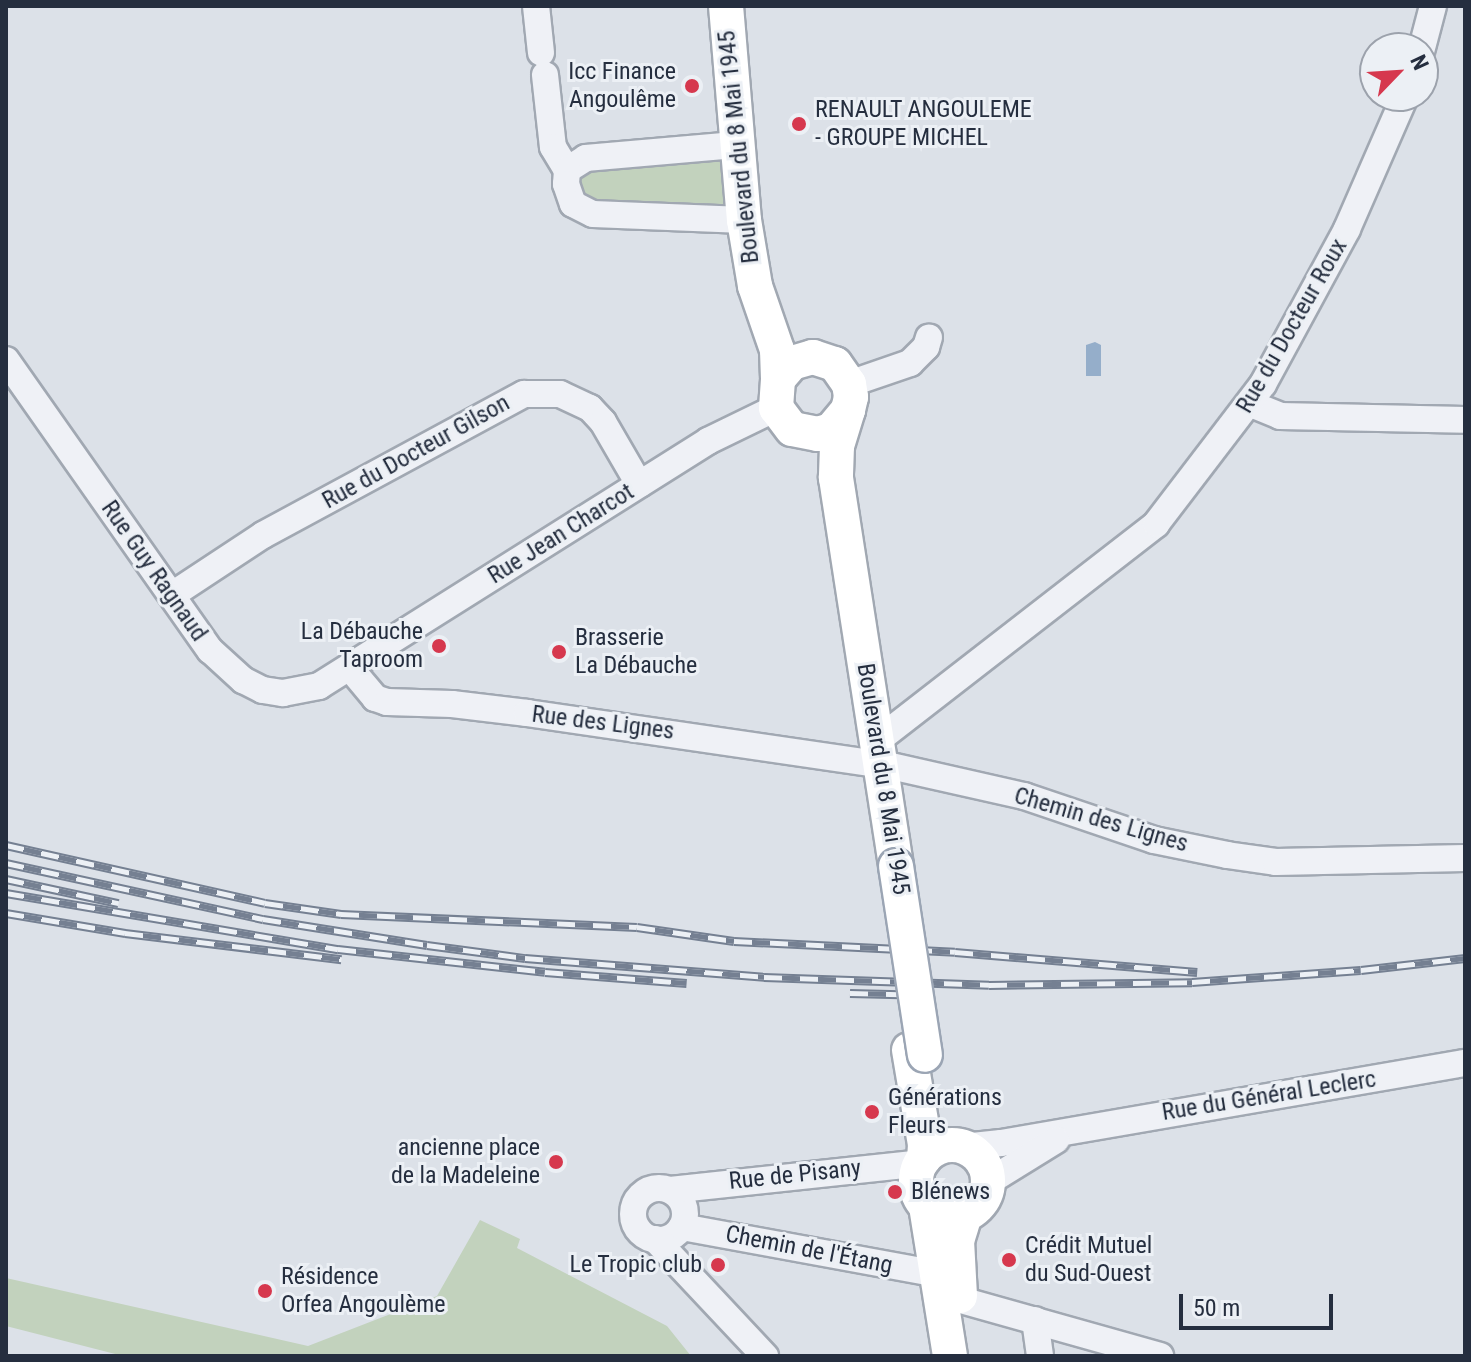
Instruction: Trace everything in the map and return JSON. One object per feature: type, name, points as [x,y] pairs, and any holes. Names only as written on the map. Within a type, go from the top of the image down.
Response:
[{"type":"main road","name":"Boulevard du 8 Mai 1945","points":[[726,6],[735,145],[755,286],[777,350],[782,405],[815,470],[854,633]]},
{"type":"main road","name":"Boulevard du 8 Mai 1945","points":[[744,6],[750,126],[775,297],[793,334],[824,359]]},
{"type":"main road","points":[[813,357],[835,364],[849,397],[831,430],[818,434],[782,405],[792,363],[813,357]]},
{"type":"main road","name":"Boulevard du 8 Mai 1945","points":[[849,397],[835,467],[854,633],[917,1053],[925,1145],[940,1153]]},
{"type":"main road","points":[[926,1206],[944,1216],[965,1214],[981,1202],[988,1182],[981,1159],[940,1153],[917,1190],[926,1206],[950,1356]]},
{"type":"main road","points":[[965,1214],[957,1241],[961,1300],[970,1356]]},
{"type":"street","points":[[536,6],[553,147],[567,170],[568,195],[581,211],[744,220]]},
{"type":"street","points":[[1426,32],[1433,6]]},
{"type":"street","name":"Rue du Docteur Roux","points":[[873,744],[1156,524],[1251,404],[1347,229],[1398,112]]},
{"type":"street","points":[[567,170],[586,158],[735,145]]},
{"type":"street","points":[[849,397],[910,363],[926,347],[929,337]]},
{"type":"street","name":"Rue Guy Ragnaud","points":[[6,360],[226,667],[263,690],[303,691],[350,668]]},
{"type":"street","name":"Rue du Docteur Gilson","points":[[172,595],[263,535],[524,394],[560,394],[590,408],[603,422],[639,484]]},
{"type":"street","points":[[1251,404],[1280,416],[1465,420]]},
{"type":"street","name":"Rue Jean Charcot","points":[[350,668],[708,441],[782,405]]},
{"type":"street","name":"Rue des Lignes","points":[[350,668],[375,698],[387,702],[452,704],[779,749],[873,744]]},
{"type":"street","name":"Chemin des Lignes","points":[[873,744],[1154,840],[1239,857],[1276,862],[1465,858]]},
{"type":"street","points":[[850,1169],[894,1152],[910,1138],[917,1053]]},
{"type":"street","name":"Rue du Général Leclerc","points":[[1074,1129],[1465,1063]]},
{"type":"street","points":[[988,1182],[1074,1129]]},
{"type":"street","name":"Rue de Pisany","points":[[670,1190],[850,1169],[1074,1129]]},
{"type":"street","points":[[655,1239],[670,1238],[682,1227],[685,1210],[682,1201],[670,1190],[648,1190],[634,1209],[641,1232],[655,1239],[765,1356]]},
{"type":"street","name":"Chemin de l'Étang","points":[[682,1227],[937,1274]]},
{"type":"street","points":[[961,1300],[1160,1356]]},
{"type":"street","points":[[1035,1320],[1040,1356]]},
{"type":"green space","points":[[726,155],[734,212],[582,200],[577,176],[584,169]]},
{"type":"green space","points":[[480,1220],[520,1239],[517,1248],[667,1326],[691,1356],[123,1356],[6,1326],[6,1278],[308,1346],[437,1296]]},
{"type":"water","points":[[1095,342],[1101,345],[1101,376],[1086,376],[1086,345]]},
{"type":"railway","points":[[6,845],[265,903],[341,914],[637,927],[734,941],[955,952],[1197,972]]},
{"type":"railway","points":[[6,863],[263,919],[427,945],[525,958],[764,977],[989,985],[1192,982],[1361,970],[1465,958]]},
{"type":"railway","points":[[6,879],[118,903]]},
{"type":"railway","points":[[6,893],[338,949],[545,972],[687,983]]},
{"type":"railway","points":[[6,913],[125,933],[341,959]]},
{"type":"railway","points":[[850,993],[930,995]]},
{"type":"place","name":"Icc Finance Angoulême","points":[[692,86]]},
{"type":"place","name":"RENAULT ANGOULEME - GROUPE MICHEL","points":[[799,124]]},
{"type":"place","name":"La Débauche Taproom","points":[[439,646]]},
{"type":"place","name":"Brasserie La Débauche","points":[[559,652]]},
{"type":"place","name":"Générations Fleurs","points":[[872,1112]]},
{"type":"place","name":"ancienne place de la Madeleine","points":[[556,1162]]},
{"type":"place","name":"Blénews","points":[[895,1192]]},
{"type":"place","name":"Crédit Mutuel du Sud-Ouest","points":[[1009,1260]]},
{"type":"place","name":"Le Tropic club","points":[[718,1265]]},
{"type":"place","name":"Résidence Orfea Angoulème","points":[[265,1291]]}]
